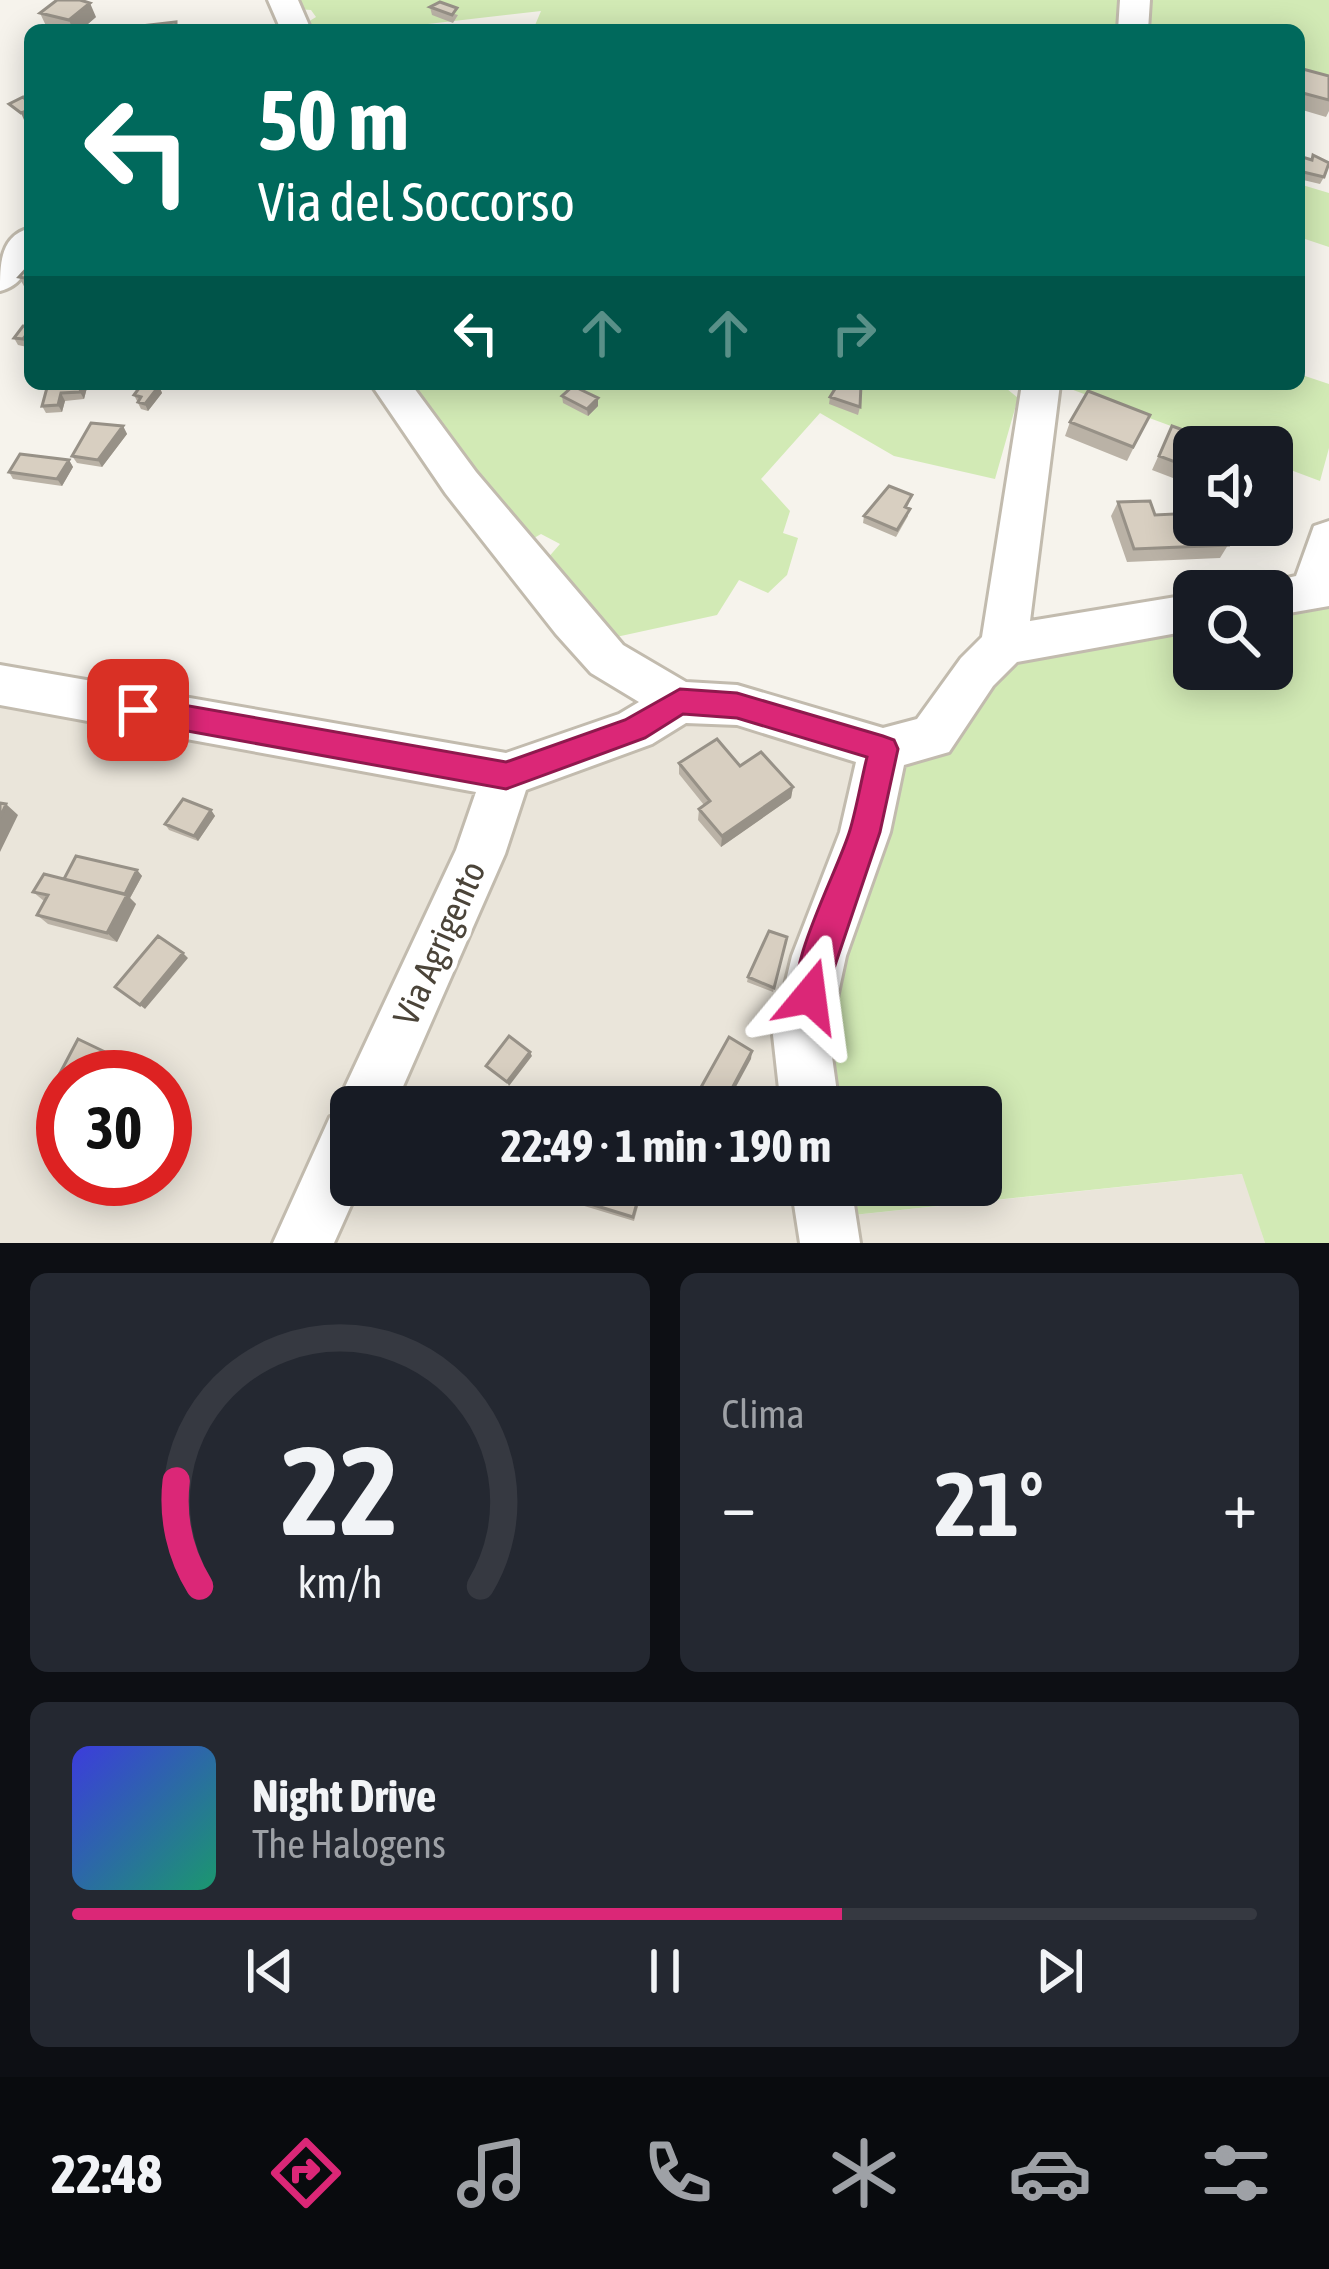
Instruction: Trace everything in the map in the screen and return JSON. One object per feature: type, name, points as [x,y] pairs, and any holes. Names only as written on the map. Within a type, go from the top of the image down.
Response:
[{"type":"street","points":[[0,279],[24,246]]},
{"type":"street","points":[[395,390],[461,483],[572,621],[608,659],[680,701],[737,705],[883,749],[932,736],[977,672],[1004,645],[1173,616]]},
{"type":"street","points":[[1004,645],[1040,390]]},
{"type":"street","points":[[1305,593],[1329,538]]},
{"type":"street","points":[[0,685],[506,776],[634,729],[680,701]]},
{"type":"street","points":[[807,1086],[801,1035],[819,956],[865,832],[883,749]]},
{"type":"street","name":"Via Agrigento","points":[[375,1086],[480,854],[506,776]]},
{"type":"street","points":[[303,1243],[330,1184]]},
{"type":"street","points":[[824,1206],[830,1243]]},
{"type":"shaded area","points":[[0,699],[542,784],[704,719],[766,731],[899,776],[840,1086],[330,1086],[330,1206],[852,1206],[854,1215],[939,1206],[1002,1206],[1002,1199],[1243,1174],[1265,1243],[0,1243]]},
{"type":"green space","points":[[294,0],[1128,0],[1126,24],[536,24],[541,11],[428,24],[309,24],[316,17],[311,10],[298,9]]},
{"type":"green space","points":[[1142,0],[1329,0],[1329,88],[1305,82],[1305,24],[1146,24]]},
{"type":"green space","points":[[1305,186],[1329,193],[1329,247],[1305,239]]},
{"type":"green space","points":[[1305,376],[1329,384],[1329,448],[1320,481],[1293,471],[1293,426],[1173,427],[1073,390],[1305,390]]},
{"type":"green space","points":[[406,390],[1008,390],[1018,398],[995,479],[894,456],[820,413],[761,479],[790,511],[783,533],[798,538],[787,575],[768,593],[739,580],[717,615],[607,639],[540,567],[560,544],[541,534],[522,545]]},
{"type":"green space","points":[[1329,603],[1329,1243],[1265,1243],[1242,1174],[1002,1199],[1002,1086],[833,1086],[826,1039],[835,990],[899,776],[953,709],[1022,660],[1173,632],[1173,690],[1293,690],[1293,610]]},
{"type":"green space","points":[[852,1206],[938,1206],[853,1215]]},
{"type":"building","points":[[57,0],[90,3],[69,20],[40,13]]},
{"type":"building","points":[[440,2],[457,8],[452,15],[430,7]]},
{"type":"building","points":[[1305,70],[1329,76],[1329,100],[1305,94]]},
{"type":"building","points":[[23,97],[24,112],[21,113],[9,104]]},
{"type":"building","points":[[1313,155],[1329,163],[1324,177],[1305,172],[1305,158],[1312,160]]},
{"type":"building","points":[[46,390],[80,390],[61,393],[58,405],[42,406]]},
{"type":"building","points":[[138,390],[156,390],[145,404],[134,395]]},
{"type":"building","points":[[569,390],[581,390],[598,398],[587,409],[562,396]]},
{"type":"building","points":[[834,390],[861,390],[860,407],[830,397]]},
{"type":"building","points":[[1088,391],[1150,415],[1133,447],[1070,422]]},
{"type":"building","points":[[91,423],[123,426],[98,460],[72,456]]},
{"type":"building","points":[[1172,426],[1173,426],[1173,461],[1159,456]]},
{"type":"building","points":[[20,454],[69,460],[57,479],[9,472]]},
{"type":"building","points":[[889,486],[912,495],[905,507],[910,509],[897,530],[864,516]]},
{"type":"building","points":[[1150,501],[1155,515],[1173,514],[1173,546],[1204,546],[1134,549],[1118,502]]},
{"type":"building","points":[[717,739],[740,766],[761,752],[793,787],[722,836],[699,809],[710,801],[679,763]]},
{"type":"building","points":[[183,799],[211,810],[194,836],[165,824]]},
{"type":"building","points":[[76,856],[137,870],[125,894],[64,879]]},
{"type":"building","points":[[44,874],[127,895],[107,933],[37,915],[48,895],[33,892]]},
{"type":"building","points":[[769,931],[787,937],[774,988],[748,977]]},
{"type":"building","points":[[158,936],[183,953],[140,1005],[115,987]]},
{"type":"building","points":[[509,1036],[530,1052],[507,1082],[486,1066]]},
{"type":"building","points":[[729,1037],[752,1051],[733,1086],[702,1086]]},
{"type":"building","points":[[78,1039],[101,1050],[72,1050]]},
{"type":"building","points":[[597,1206],[636,1206],[633,1217]]},
{"type":"route","points":[[138,710],[506,776],[634,729],[680,701],[737,705],[883,749],[865,832],[819,956],[810,996]]}]
